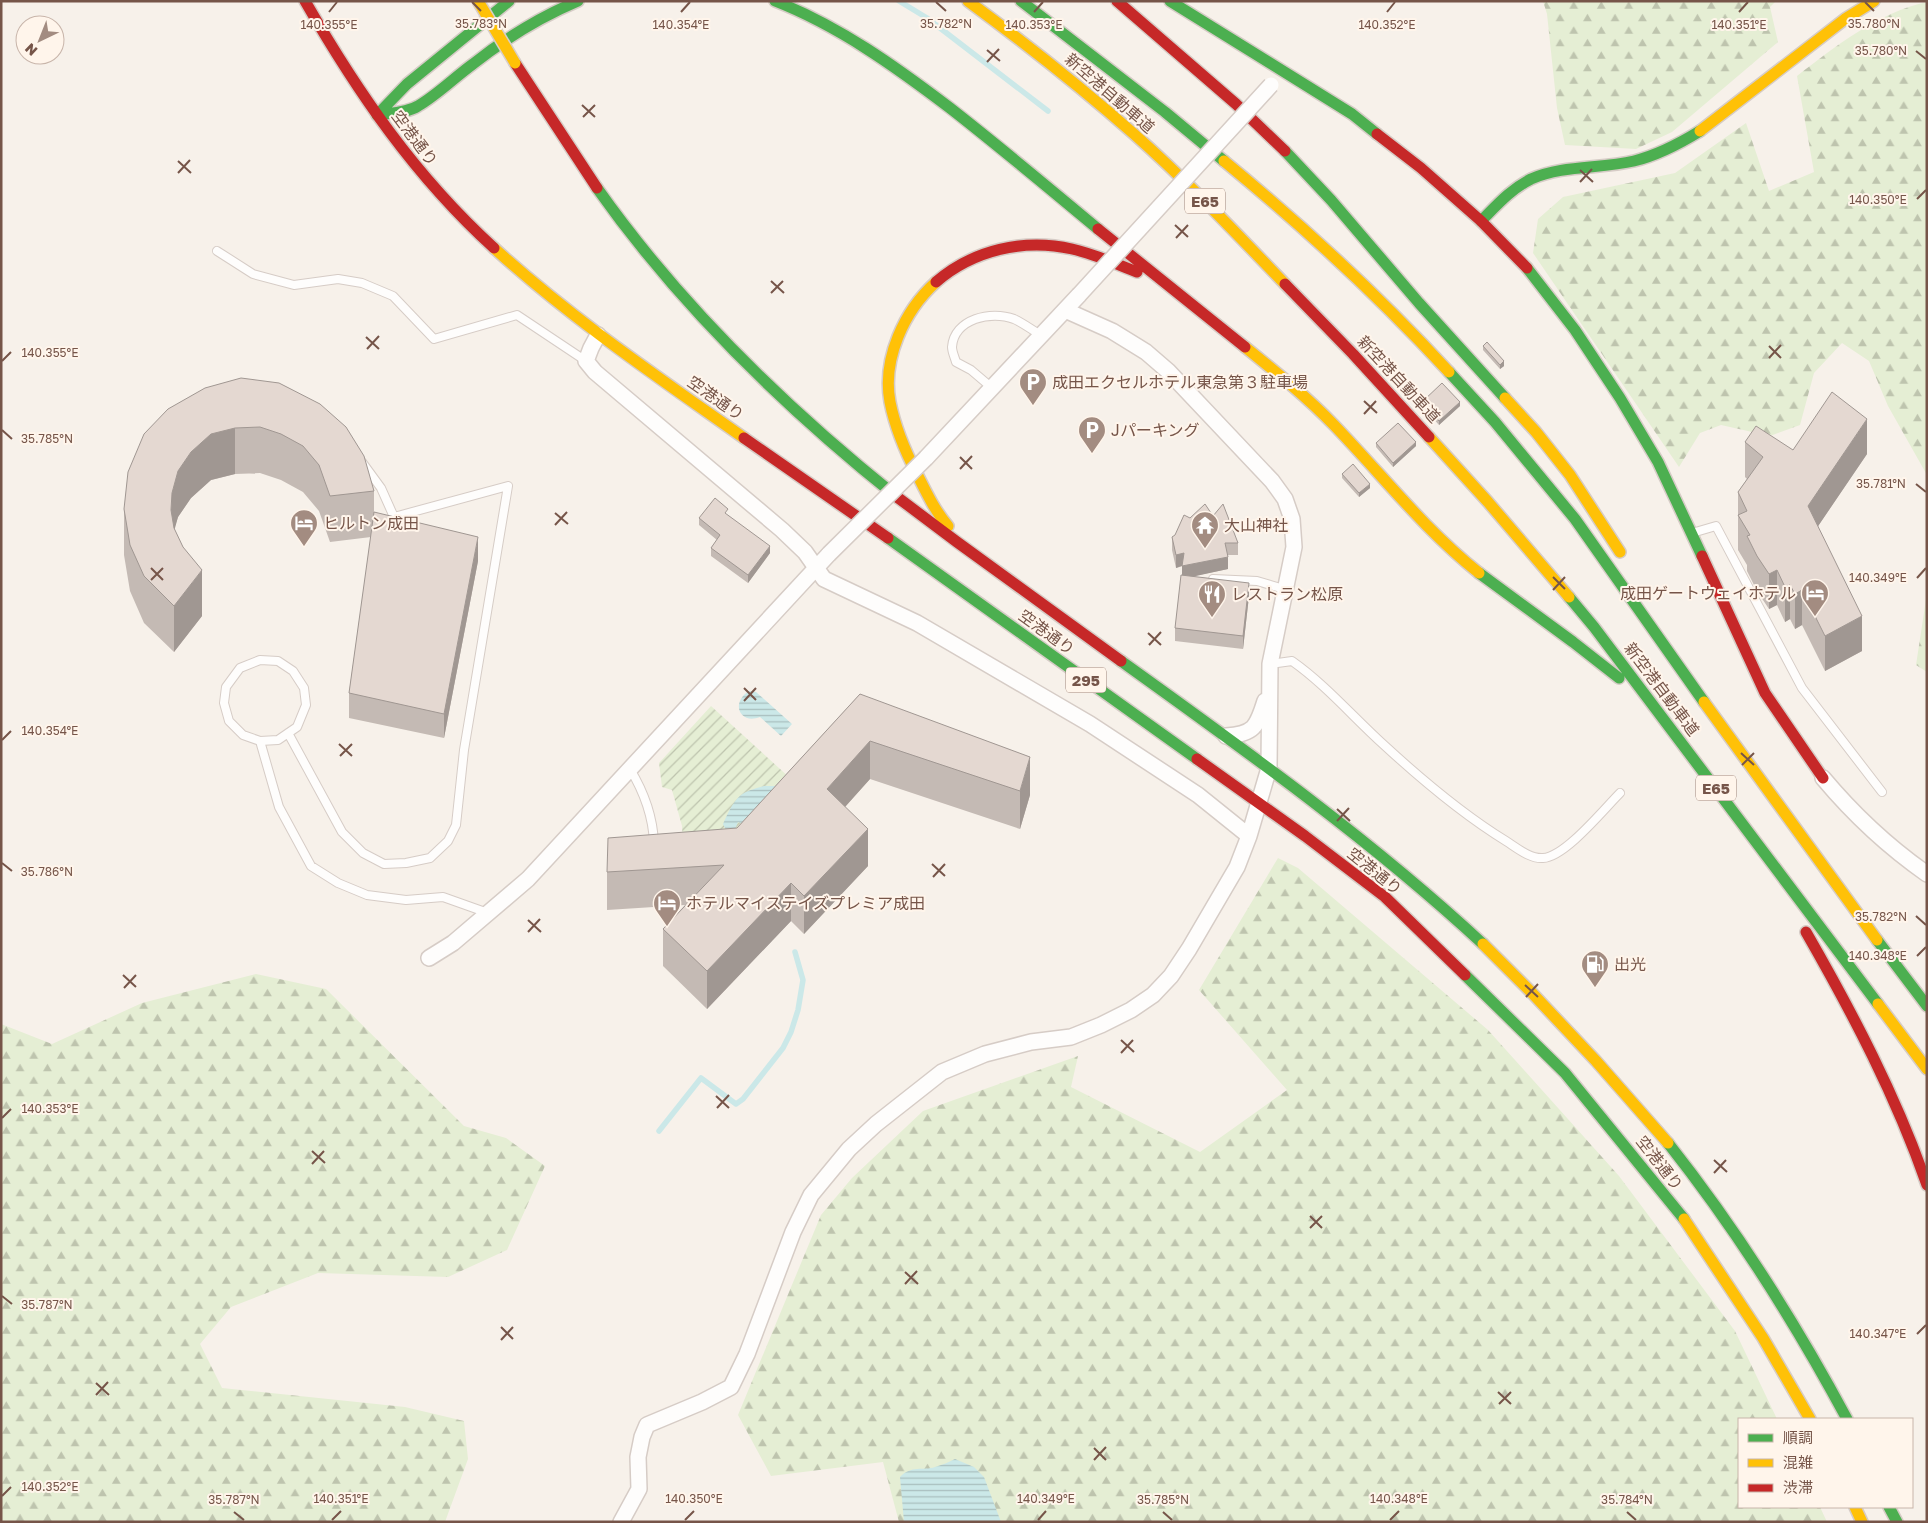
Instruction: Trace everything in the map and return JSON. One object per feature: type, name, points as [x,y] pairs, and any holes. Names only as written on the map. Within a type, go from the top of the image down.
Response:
[{"type":"main road","name":"空港通り","points":[[305,1],[337,56],[377,115],[423,176],[479,235],[545,294],[598,335],[970,596],[1258,802],[1385,898],[1565,1073],[1630,1151],[1678,1212],[1764,1338],[1809,1418]]},
{"type":"main road","name":"空港通り","points":[[478,1],[569,147],[630,231],[695,307],[760,375],[868,473],[970,552],[1269,768],[1399,871],[1464,926],[1519,978],[1602,1066],[1662,1136],[1706,1192],[1761,1273],[1818,1364],[1846,1418]]},
{"type":"main road","points":[[377,115],[407,84],[509,1]]},
{"type":"main road","points":[[377,115],[417,107],[517,32],[543,17],[578,1]]},
{"type":"main road","points":[[776,1],[842,34],[908,77],[992,141],[1183,300],[1270,367],[1321,412],[1432,533],[1480,574],[1595,658],[1636,692],[1683,743]]},
{"type":"main road","name":"新空港自動車道","points":[[968,1],[1018,38],[1135,135],[1210,206],[1347,347],[1542,564],[1594,627],[1683,743],[1748,834]]},
{"type":"main road","name":"新空港自動車道","points":[[1021,1],[1228,163],[1398,317],[1553,490],[1631,595],[1760,780]]},
{"type":"main road","points":[[1117,1],[1236,104],[1286,152],[1331,200],[1419,302],[1536,432],[1570,474],[1624,559]]},
{"type":"main road","points":[[1170,1],[1352,114],[1421,168],[1481,221],[1520,259],[1575,330],[1620,398],[1658,462],[1764,693],[1823,778]]},
{"type":"main road","points":[[1481,221],[1512,190],[1532,179],[1554,172],[1634,160],[1675,147],[1712,123],[1845,19],[1874,1]]},
{"type":"main road","points":[[970,552],[941,518],[909,459],[890,400],[892,356],[903,323],[920,296],[938,278],[958,264],[984,252],[1011,247],[1040,245],[1068,248],[1097,256],[1136,272],[1183,300]]},
{"type":"main road","points":[[1646,601],[1684,671]]},
{"type":"main road","points":[[1760,780],[1856,891]]},
{"type":"main road","points":[[1760,780],[1927,1006]]},
{"type":"main road","points":[[1748,834],[1799,920],[1875,1056],[1900,1111],[1927,1185]]},
{"type":"main road","points":[[1748,834],[1927,1069]]},
{"type":"main road","points":[[1855,1508],[1862,1522]]},
{"type":"main road","points":[[1889,1508],[1896,1522]]},
{"type":"street","points":[[429,958],[453,943],[528,878],[829,554],[926,458],[1065,310],[1283,70]]},
{"type":"street","points":[[621,1522],[639,1489],[638,1457],[642,1437],[647,1425],[702,1402],[731,1387],[747,1354],[793,1232],[807,1202],[848,1149],[906,1099],[942,1072],[985,1054],[1031,1042],[1071,1037],[1109,1022],[1153,995],[1171,976],[1189,949],[1237,867],[1249,836],[1269,768],[1270,664],[1294,547],[1292,519],[1285,499],[1272,481],[1168,372],[1146,352],[1112,331],[1065,310]]},
{"type":"street","points":[[598,335],[586,361],[595,372],[782,530],[805,552],[824,579],[916,623],[1090,724],[1198,795],[1249,836]]},
{"type":"street","points":[[1224,736],[1238,735],[1248,731],[1259,721],[1269,687]]},
{"type":"street","points":[[1823,778],[1846,805],[1876,835],[1927,874]]},
{"type":"lane","points":[[217,251],[253,274],[294,285],[338,279],[362,283],[393,296],[434,339],[517,315],[586,361]]},
{"type":"lane","points":[[991,387],[971,370],[956,362],[952,349],[955,335],[967,322],[988,316],[1013,318],[1041,335]]},
{"type":"lane","points":[[288,733],[342,832],[363,853],[384,864],[406,863],[430,858],[448,841],[456,825],[464,750],[508,486],[394,517],[381,488],[360,458]]},
{"type":"lane","points":[[1690,534],[1716,526],[1802,688],[1882,792]]},
{"type":"lane","points":[[1209,579],[1257,580],[1284,590]]},
{"type":"lane","points":[[260,660],[278,661],[293,670],[304,688],[306,705],[297,727],[278,740],[260,741],[243,735],[229,721],[224,703],[226,687],[240,668],[260,660]]},
{"type":"lane","points":[[1270,664],[1292,661],[1310,674],[1385,746],[1442,796],[1496,835],[1529,855],[1543,858],[1559,853],[1620,793]]},
{"type":"lane","points":[[260,741],[279,807],[310,866],[338,883],[367,895],[406,900],[443,897],[488,913]]},
{"type":"lane","points":[[630,769],[638,782],[653,823],[654,847]]},
{"type":"green space","points":[[1543,1],[1776,1],[1770,7],[1778,42],[1672,132],[1636,149],[1565,145],[1557,108],[1547,14]]},
{"type":"green space","points":[[1927,2],[1927,475],[1888,406],[1869,361],[1842,343],[1814,373],[1800,425],[1770,436],[1721,425],[1700,433],[1679,467],[1533,253],[1538,219],[1563,197],[1675,173],[1746,123],[1769,191],[1814,172],[1797,76],[1842,42],[1874,22],[1909,7]]},
{"type":"green space","points":[[1927,593],[1927,672],[1916,665]]},
{"type":"green space","points":[[711,706],[791,779],[792,806],[684,863],[682,826],[672,790],[662,787],[659,763]]},
{"type":"green space","points":[[1278,858],[1298,868],[1488,1030],[1619,1176],[1735,1331],[1777,1418],[1738,1418],[1738,1508],[1820,1508],[1827,1522],[899,1522],[883,1462],[771,1476],[738,1415],[821,1215],[852,1178],[923,1111],[1078,1056],[1071,1087],[1200,1152],[1287,1090],[1199,990]]},
{"type":"green space","points":[[256,974],[326,989],[464,1126],[506,1138],[545,1166],[507,1250],[448,1277],[318,1273],[231,1307],[200,1344],[222,1388],[405,1407],[464,1421],[468,1459],[445,1522],[1,1522],[1,1024],[52,1044],[142,1003]]},
{"type":"water","points":[[749,691],[756,692],[792,724],[781,736],[760,717],[747,718],[740,711],[740,701]]},
{"type":"water","points":[[764,786],[776,786],[780,790],[745,825],[738,822],[734,832],[726,830],[723,824],[731,807],[740,795]]},
{"type":"water","points":[[955,1459],[974,1467],[984,1477],[1001,1522],[904,1522],[900,1477],[908,1471],[935,1467]]},
{"type":"building","points":[[1487,342],[1504,361],[1500,365],[1483,346]]},
{"type":"building","points":[[241,378],[279,383],[320,404],[346,427],[364,456],[374,491],[330,496],[319,465],[303,446],[281,434],[260,427],[235,428],[211,434],[191,452],[178,471],[172,493],[171,510],[174,528],[183,547],[202,570],[174,606],[144,576],[130,545],[124,509],[128,472],[144,434],[168,409],[205,388]]},
{"type":"building","points":[[1442,383],[1460,402],[1439,421],[1422,402]]},
{"type":"building","name":"成田ゲートウェイホテル","points":[[1832,392],[1867,419],[1808,506],[1862,616],[1825,636],[1802,590],[1795,594],[1790,585],[1785,587],[1777,570],[1769,574],[1757,556],[1747,536],[1750,535],[1738,515],[1747,511],[1738,492],[1763,457],[1745,442],[1756,426],[1793,450]]},
{"type":"building","points":[[1398,423],[1416,442],[1393,463],[1376,443]]},
{"type":"building","points":[[1353,464],[1370,484],[1359,493],[1342,474]]},
{"type":"building","points":[[715,498],[728,509],[725,513],[770,546],[748,575],[711,548],[720,535],[699,518]]},
{"type":"building","name":"大山神社","points":[[1205,504],[1213,516],[1223,504],[1238,543],[1225,543],[1228,557],[1182,566],[1184,553],[1176,555],[1172,537],[1175,535],[1184,515],[1190,518]]},
{"type":"building","points":[[374,512],[478,537],[444,714],[349,693]]},
{"type":"building","name":"レストラン松原","points":[[1181,575],[1249,583],[1243,636],[1175,628]]},
{"type":"building","points":[[860,694],[1030,757],[1020,791],[870,741],[827,789],[868,829],[804,896],[791,883],[707,971],[663,929],[724,865],[607,872],[608,838],[737,828]]},
{"type":"waterway","points":[[899,1],[927,18],[1048,111]]},
{"type":"waterway","points":[[659,1131],[701,1078],[736,1104],[743,1099],[783,1048],[791,1032],[798,1010],[803,980],[795,952]]},
{"type":"traffic: fast","points":[[377,115],[407,84],[509,1]]},
{"type":"traffic: fast","points":[[377,115],[404,111],[418,106],[485,54],[537,21],[578,1]]},
{"type":"traffic: fast","points":[[775,1],[799,11],[844,35],[909,78],[950,108],[1098,229]]},
{"type":"traffic: fast","points":[[1021,1],[1165,112],[1224,161]]},
{"type":"traffic: fast","points":[[1170,1],[1352,114],[1377,134]]},
{"type":"traffic: fast","points":[[1481,221],[1511,192],[1531,179],[1556,171],[1643,159],[1668,149],[1700,131]]},
{"type":"traffic: fast","points":[[1285,151],[1331,200],[1419,303],[1505,398]]},
{"type":"traffic: fast","points":[[597,188],[663,273],[736,353],[815,428],[897,497]]},
{"type":"traffic: fast","points":[[1527,268],[1575,330],[1620,398],[1658,462],[1702,556]]},
{"type":"traffic: fast","points":[[1449,372],[1495,422],[1575,519],[1704,702]]},
{"type":"traffic: fast","points":[[888,538],[1197,759]]},
{"type":"traffic: fast","points":[[1479,573],[1619,678]]},
{"type":"traffic: fast","points":[[1569,597],[1594,627],[1878,1004]]},
{"type":"traffic: fast","points":[[1121,661],[1260,762],[1352,832],[1397,868],[1483,944]]},
{"type":"traffic: fast","points":[[1877,940],[1927,1006]]},
{"type":"traffic: fast","points":[[1465,975],[1565,1073],[1684,1219]]},
{"type":"traffic: fast","points":[[1668,1143],[1764,1277],[1807,1347],[1846,1418]]},
{"type":"traffic: fast","points":[[1890,1508],[1897,1522]]},
{"type":"traffic: slow","points":[[478,1],[515,63]]},
{"type":"traffic: slow","points":[[968,1],[1094,99],[1134,134],[1192,189],[1285,284]]},
{"type":"traffic: slow","points":[[1700,131],[1845,19],[1874,1]]},
{"type":"traffic: slow","points":[[1224,161],[1340,262],[1449,372]]},
{"type":"traffic: slow","points":[[494,248],[585,323],[744,438]]},
{"type":"traffic: slow","points":[[936,282],[914,307],[905,321],[893,353],[889,369],[888,386],[892,411],[905,448],[931,501],[948,526]]},
{"type":"traffic: slow","points":[[1245,347],[1324,415],[1422,520],[1479,573]]},
{"type":"traffic: slow","points":[[1505,398],[1536,432],[1570,475],[1620,552]]},
{"type":"traffic: slow","points":[[1429,437],[1488,502],[1569,597]]},
{"type":"traffic: slow","points":[[1704,702],[1877,940]]},
{"type":"traffic: slow","points":[[1483,944],[1596,1061],[1668,1143]]},
{"type":"traffic: slow","points":[[1878,1004],[1927,1069]]},
{"type":"traffic: slow","points":[[1684,1219],[1763,1338],[1809,1418]]},
{"type":"traffic: slow","points":[[1855,1508],[1862,1522]]},
{"type":"traffic: jam","points":[[305,1],[367,101],[390,132],[439,192],[494,248]]},
{"type":"traffic: jam","points":[[1117,1],[1236,104],[1285,151]]},
{"type":"traffic: jam","points":[[515,63],[597,188]]},
{"type":"traffic: jam","points":[[1377,134],[1421,168],[1481,221],[1527,268]]},
{"type":"traffic: jam","points":[[1098,229],[1245,347]]},
{"type":"traffic: jam","points":[[936,282],[950,271],[983,255],[1000,249],[1036,245],[1081,251],[1137,272]]},
{"type":"traffic: jam","points":[[1285,284],[1353,354],[1429,437]]},
{"type":"traffic: jam","points":[[744,438],[888,538]]},
{"type":"traffic: jam","points":[[897,497],[1121,661]]},
{"type":"traffic: jam","points":[[1702,556],[1765,693],[1823,778]]},
{"type":"traffic: jam","points":[[1197,759],[1305,836],[1385,897],[1465,975]]},
{"type":"traffic: jam","points":[[1806,932],[1873,1056],[1902,1119],[1927,1185]]},
{"type":"place","name":"成田エクセルホテル東急第３駐車場","points":[[1033,406]]},
{"type":"place","name":"Jパーキング","points":[[1092,454]]},
{"type":"place","name":"ヒルトン成田","points":[[304,547]]},
{"type":"place","name":"大山神社","points":[[1205,549]]},
{"type":"place","name":"成田ゲートウェイホテル","points":[[1815,617]]},
{"type":"place","name":"レストラン松原","points":[[1212,618]]},
{"type":"place","name":"ホテルマイステイズプレミア成田","points":[[667,927]]},
{"type":"place","name":"出光","points":[[1595,988]]}]
